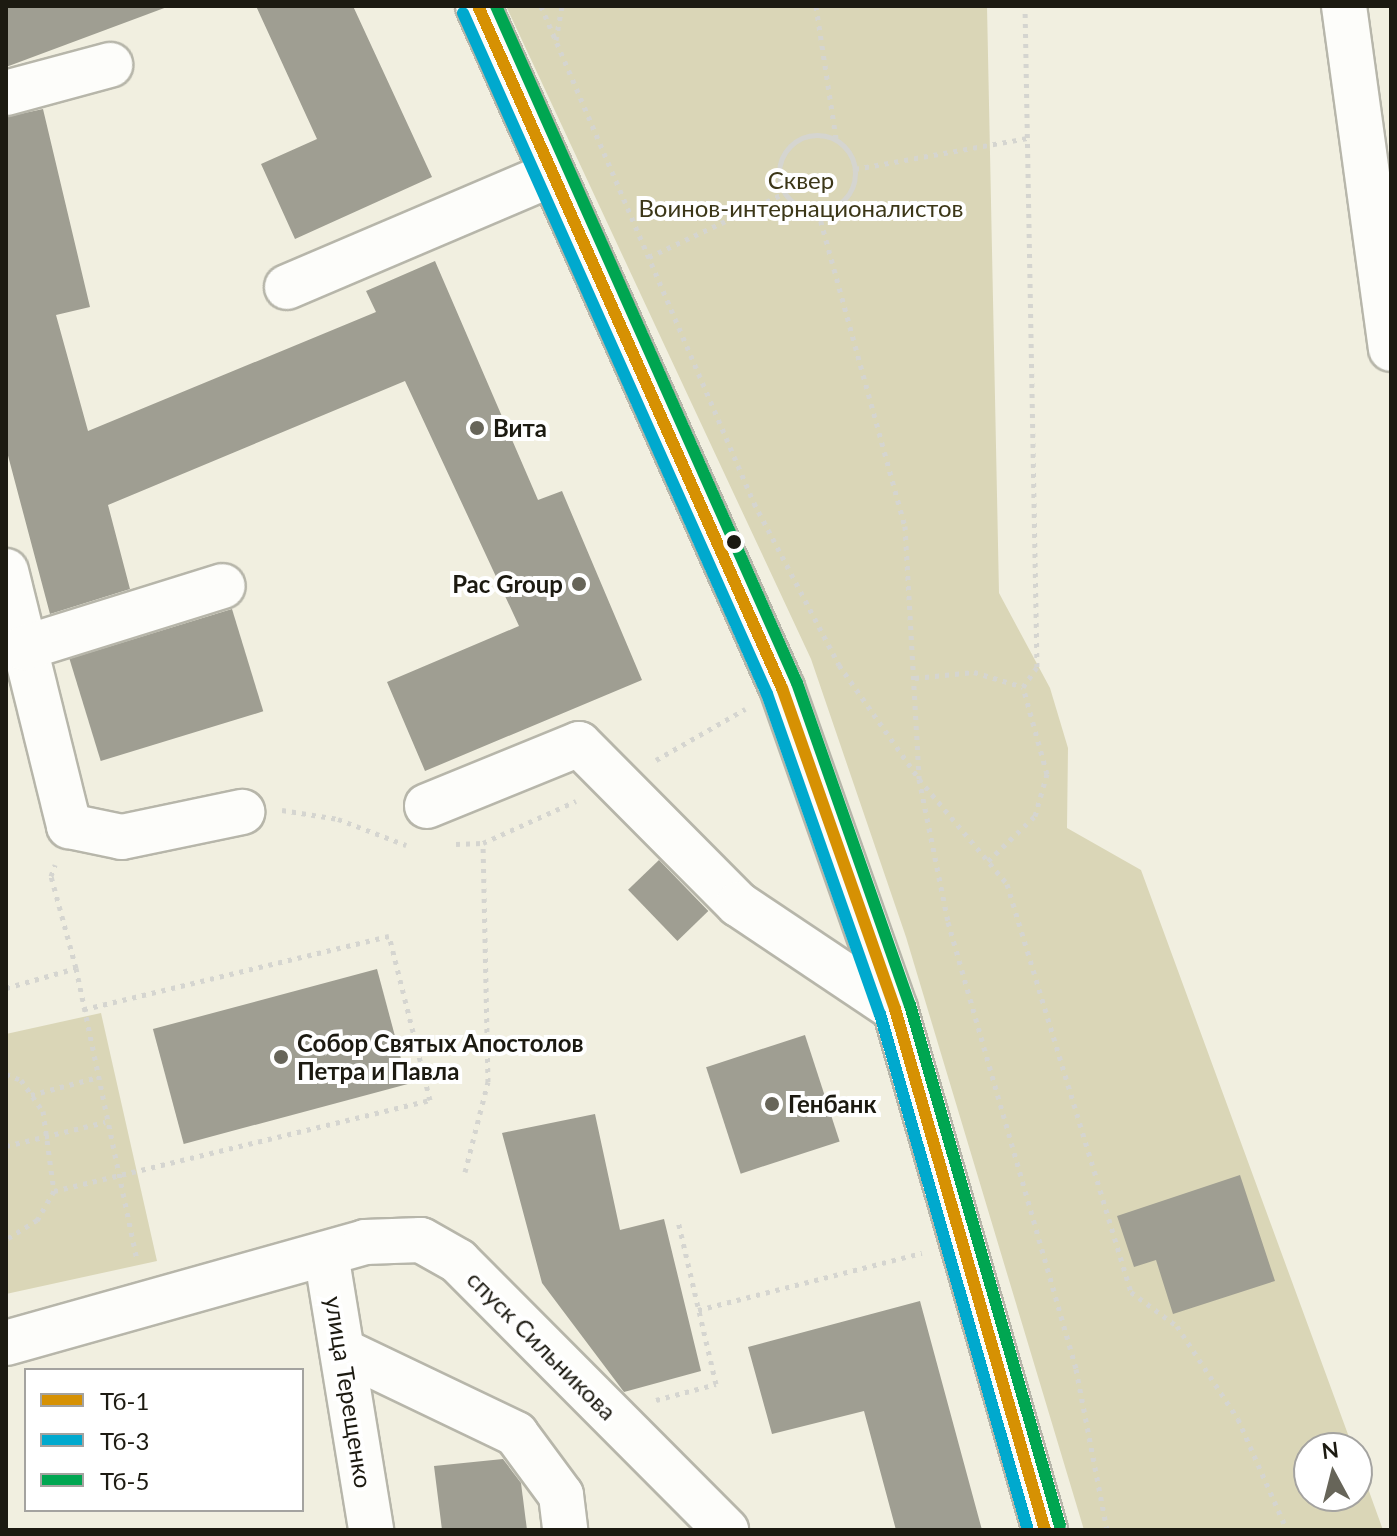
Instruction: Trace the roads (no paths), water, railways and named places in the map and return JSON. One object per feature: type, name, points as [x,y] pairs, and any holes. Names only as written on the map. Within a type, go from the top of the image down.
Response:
[{"type":"street","points":[[478,6],[550,175],[782,688],[895,1009],[1045,1530]]},
{"type":"street","points":[[1344,6],[1391,349]]},
{"type":"street","points":[[6,93],[110,65]]},
{"type":"street","points":[[287,287],[550,175]]},
{"type":"street","points":[[6,571],[69,826],[122,837],[261,811]]},
{"type":"street","points":[[24,648],[223,586]]},
{"type":"street","points":[[427,806],[579,744],[620,780],[738,904],[895,1009]]},
{"type":"street","name":"спуск Сильникова","points":[[6,1343],[384,1238],[441,1247],[726,1530]]},
{"type":"street","name":"улица Терещенко","points":[[326,1254],[371,1530]]},
{"type":"street","points":[[343,1351],[516,1434],[561,1495],[565,1530]]},
{"type":"place","name":"Вита","points":[[477,428]]},
{"type":"place","name":"Pac Group","points":[[579,584]]},
{"type":"place","name":"Собор Святых Апостолов Петра и Павла","points":[[281,1057]]},
{"type":"place","name":"Генбанк","points":[[772,1104]]},
{"type":"park label","name":"Сквер Воинов-интернационалистов","points":[[801,194]]}]
